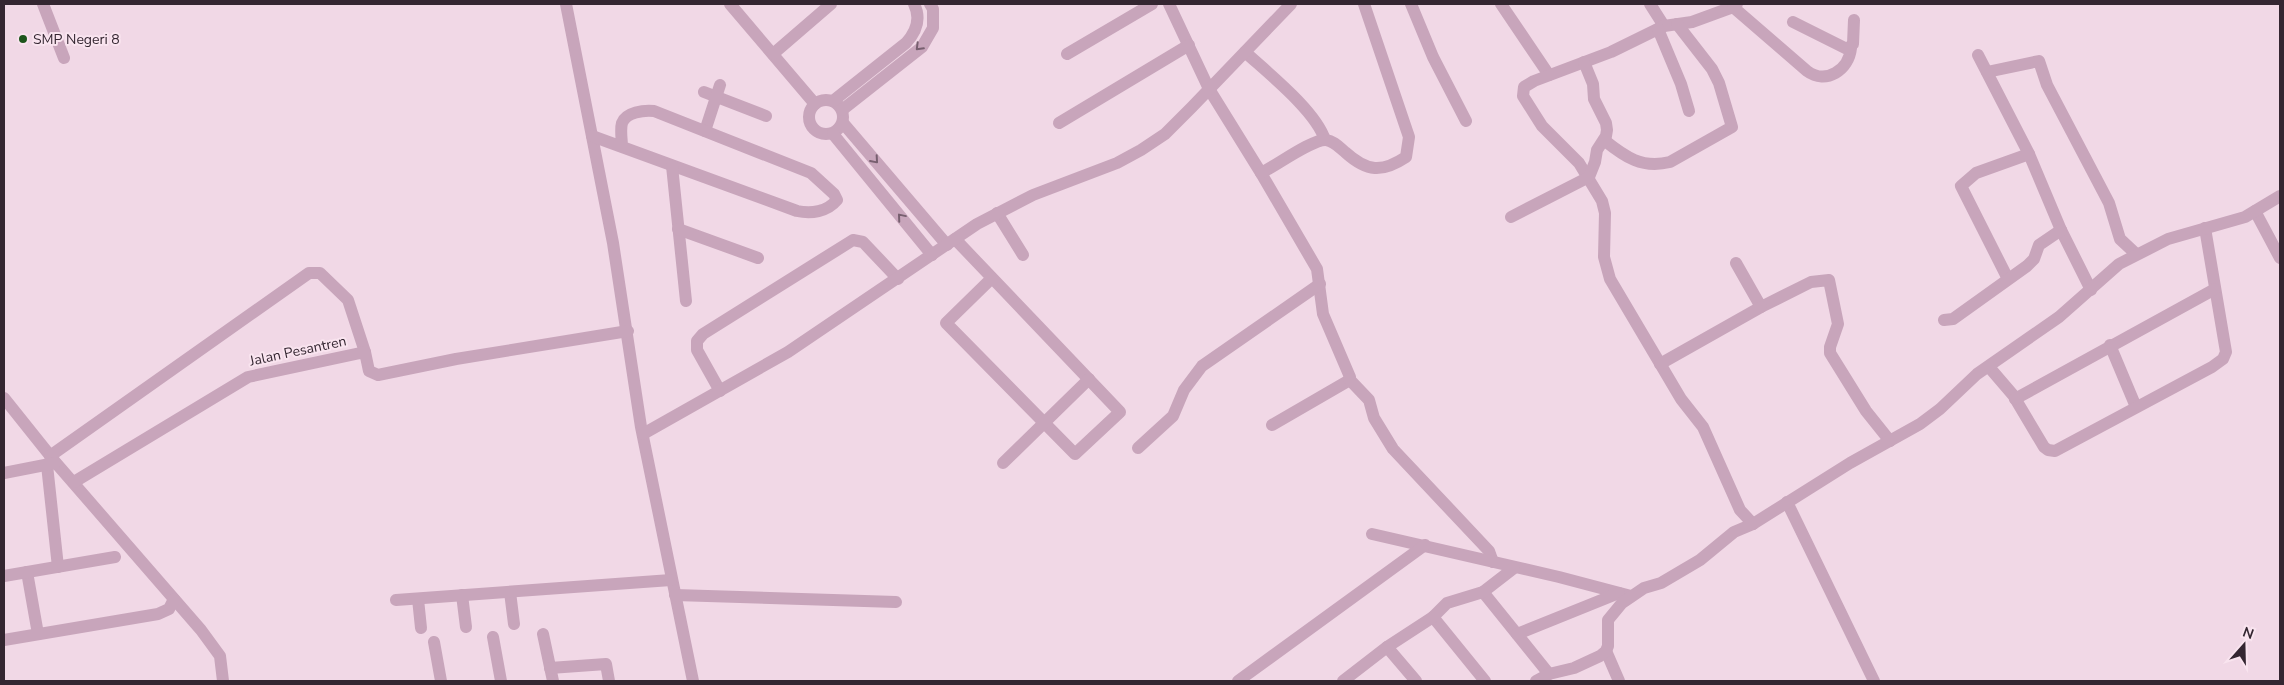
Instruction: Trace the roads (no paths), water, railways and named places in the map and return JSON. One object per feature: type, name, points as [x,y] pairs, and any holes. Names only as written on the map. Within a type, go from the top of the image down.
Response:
[{"type":"street","points":[[43,4],[64,58]]},
{"type":"street","points":[[566,4],[628,332],[643,434],[674,596],[693,681]]},
{"type":"street","points":[[730,4],[816,104]]},
{"type":"street","points":[[773,54],[831,4]]},
{"type":"street","points":[[914,4],[918,15],[913,35],[887,67],[840,112],[839,130],[833,134],[820,134],[811,126],[809,114],[816,104],[821,101],[840,112],[887,174],[951,242],[992,278],[1120,412],[1075,454],[946,322],[992,278]]},
{"type":"street","points":[[887,67],[922,47],[929,36],[934,21],[933,9],[930,4]]},
{"type":"street","points":[[1067,54],[1152,4]]},
{"type":"street","points":[[1169,4],[1209,89],[1317,269],[1323,314],[1350,374],[1350,379],[1369,400],[1374,418],[1393,448],[1489,551],[1493,562]]},
{"type":"street","points":[[643,434],[788,352],[977,224],[1033,195],[1116,163],[1141,150],[1165,134],[1292,4]]},
{"type":"street","points":[[1261,173],[1294,155],[1303,147],[1325,140],[1336,144],[1364,166],[1377,170],[1395,164],[1406,157],[1409,151],[1409,137],[1364,4]]},
{"type":"street","points":[[1411,4],[1433,57],[1466,121]]},
{"type":"street","points":[[1502,4],[1549,76]]},
{"type":"street","points":[[1604,140],[1633,161],[1658,165],[1670,162],[1732,127],[1719,84],[1712,69],[1666,26],[1650,4]]},
{"type":"street","points":[[1753,524],[1742,515],[1703,426],[1681,399],[1610,279],[1604,256],[1604,208],[1589,177],[1574,156],[1542,126],[1523,96],[1524,87],[1611,52],[1666,26],[1692,22],[1735,6],[1807,71],[1816,76],[1826,77],[1845,66],[1850,57],[1854,37],[1854,20]]},
{"type":"street","points":[[1793,22],[1840,47],[1851,48]]},
{"type":"street","points":[[1666,26],[1689,111]]},
{"type":"street","points":[[1058,123],[1189,45]]},
{"type":"street","points":[[1245,52],[1312,117],[1325,140]]},
{"type":"street","points":[[1978,54],[2029,154],[2061,230],[2091,290]]},
{"type":"street","points":[[1987,72],[2039,61],[2047,85],[2108,203],[2120,238],[2136,254]]},
{"type":"street","points":[[1511,217],[1589,177],[1597,150],[1607,133],[1606,123],[1594,99],[1593,84],[1584,62]]},
{"type":"street","points":[[705,131],[714,91],[766,116]]},
{"type":"street","points":[[592,136],[672,166],[803,212],[809,213],[821,210],[836,201],[834,194],[811,173],[654,111],[646,110],[634,114],[622,123],[622,147]]},
{"type":"street","points":[[833,134],[932,255]]},
{"type":"street","points":[[2008,279],[1961,186],[1976,172],[2029,154]]},
{"type":"street","points":[[672,166],[686,301]]},
{"type":"street","points":[[875,185],[887,174]]},
{"type":"street","points":[[1517,634],[1661,582],[1700,560],[1734,532],[1753,524],[1850,463],[1926,419],[1978,374],[2059,317],[2111,270],[2136,254],[2168,239],[2226,223],[2255,211],[2280,196]]},
{"type":"street","points":[[2255,211],[2280,258]]},
{"type":"street","points":[[997,213],[1023,255]]},
{"type":"street","points":[[1989,367],[2015,399],[2044,447],[2055,451],[2212,367],[2223,359],[2226,352],[2205,228]]},
{"type":"street","points":[[678,229],[758,258]]},
{"type":"street","points":[[1944,320],[1953,319],[2031,262],[2039,245],[2061,230]]},
{"type":"street","points":[[720,391],[696,350],[697,341],[703,334],[853,240],[863,242],[898,279]]},
{"type":"street","points":[[1736,264],[1762,307]]},
{"type":"street","points":[[4,474],[51,461],[309,273],[320,273],[348,300],[365,352]]},
{"type":"street","points":[[1660,364],[1811,282],[1829,280],[1838,324],[1830,347],[1830,353],[1866,411],[1890,441]]},
{"type":"street","points":[[1138,448],[1173,416],[1184,390],[1202,366],[1320,284]]},
{"type":"street","points":[[2015,399],[2110,345],[2215,289]]},
{"type":"street","name":"Jalan Pesantren","points":[[74,482],[248,377],[365,352],[369,371],[378,375],[456,358],[628,332]]},
{"type":"street","points":[[2110,345],[2136,407]]},
{"type":"street","points":[[1003,463],[1089,379]]},
{"type":"street","points":[[1272,425],[1350,379]]},
{"type":"street","points":[[4,398],[51,461],[74,482],[220,656],[223,681]]},
{"type":"street","points":[[51,461],[58,567]]},
{"type":"street","points":[[1787,502],[1874,681]]},
{"type":"street","points":[[1372,534],[1560,577],[1625,594]]},
{"type":"street","points":[[1238,681],[1425,545]]},
{"type":"street","points":[[4,576],[115,557]]},
{"type":"street","points":[[1343,681],[1387,647],[1433,617],[1447,603],[1483,592],[1514,568]]},
{"type":"street","points":[[28,572],[38,634]]},
{"type":"street","points":[[396,600],[671,580]]},
{"type":"street","points":[[510,592],[514,624]]},
{"type":"street","points":[[1483,592],[1549,674]]},
{"type":"street","points":[[1536,681],[1549,674],[1574,668],[1606,651],[1609,643],[1607,634],[1608,620],[1625,594]]},
{"type":"street","points":[[462,595],[466,627]]},
{"type":"street","points":[[674,596],[896,602]]},
{"type":"street","points":[[4,640],[158,614],[169,609],[174,599]]},
{"type":"street","points":[[418,599],[421,628]]},
{"type":"street","points":[[1433,617],[1485,681]]},
{"type":"street","points":[[543,634],[551,675],[606,664],[609,681]]},
{"type":"street","points":[[493,637],[501,681]]},
{"type":"street","points":[[434,642],[441,681]]},
{"type":"street","points":[[1387,647],[1416,681]]},
{"type":"street","points":[[1606,651],[1619,681]]},
{"type":"place","name":"SMP Negeri 8","points":[[23,39]]}]
